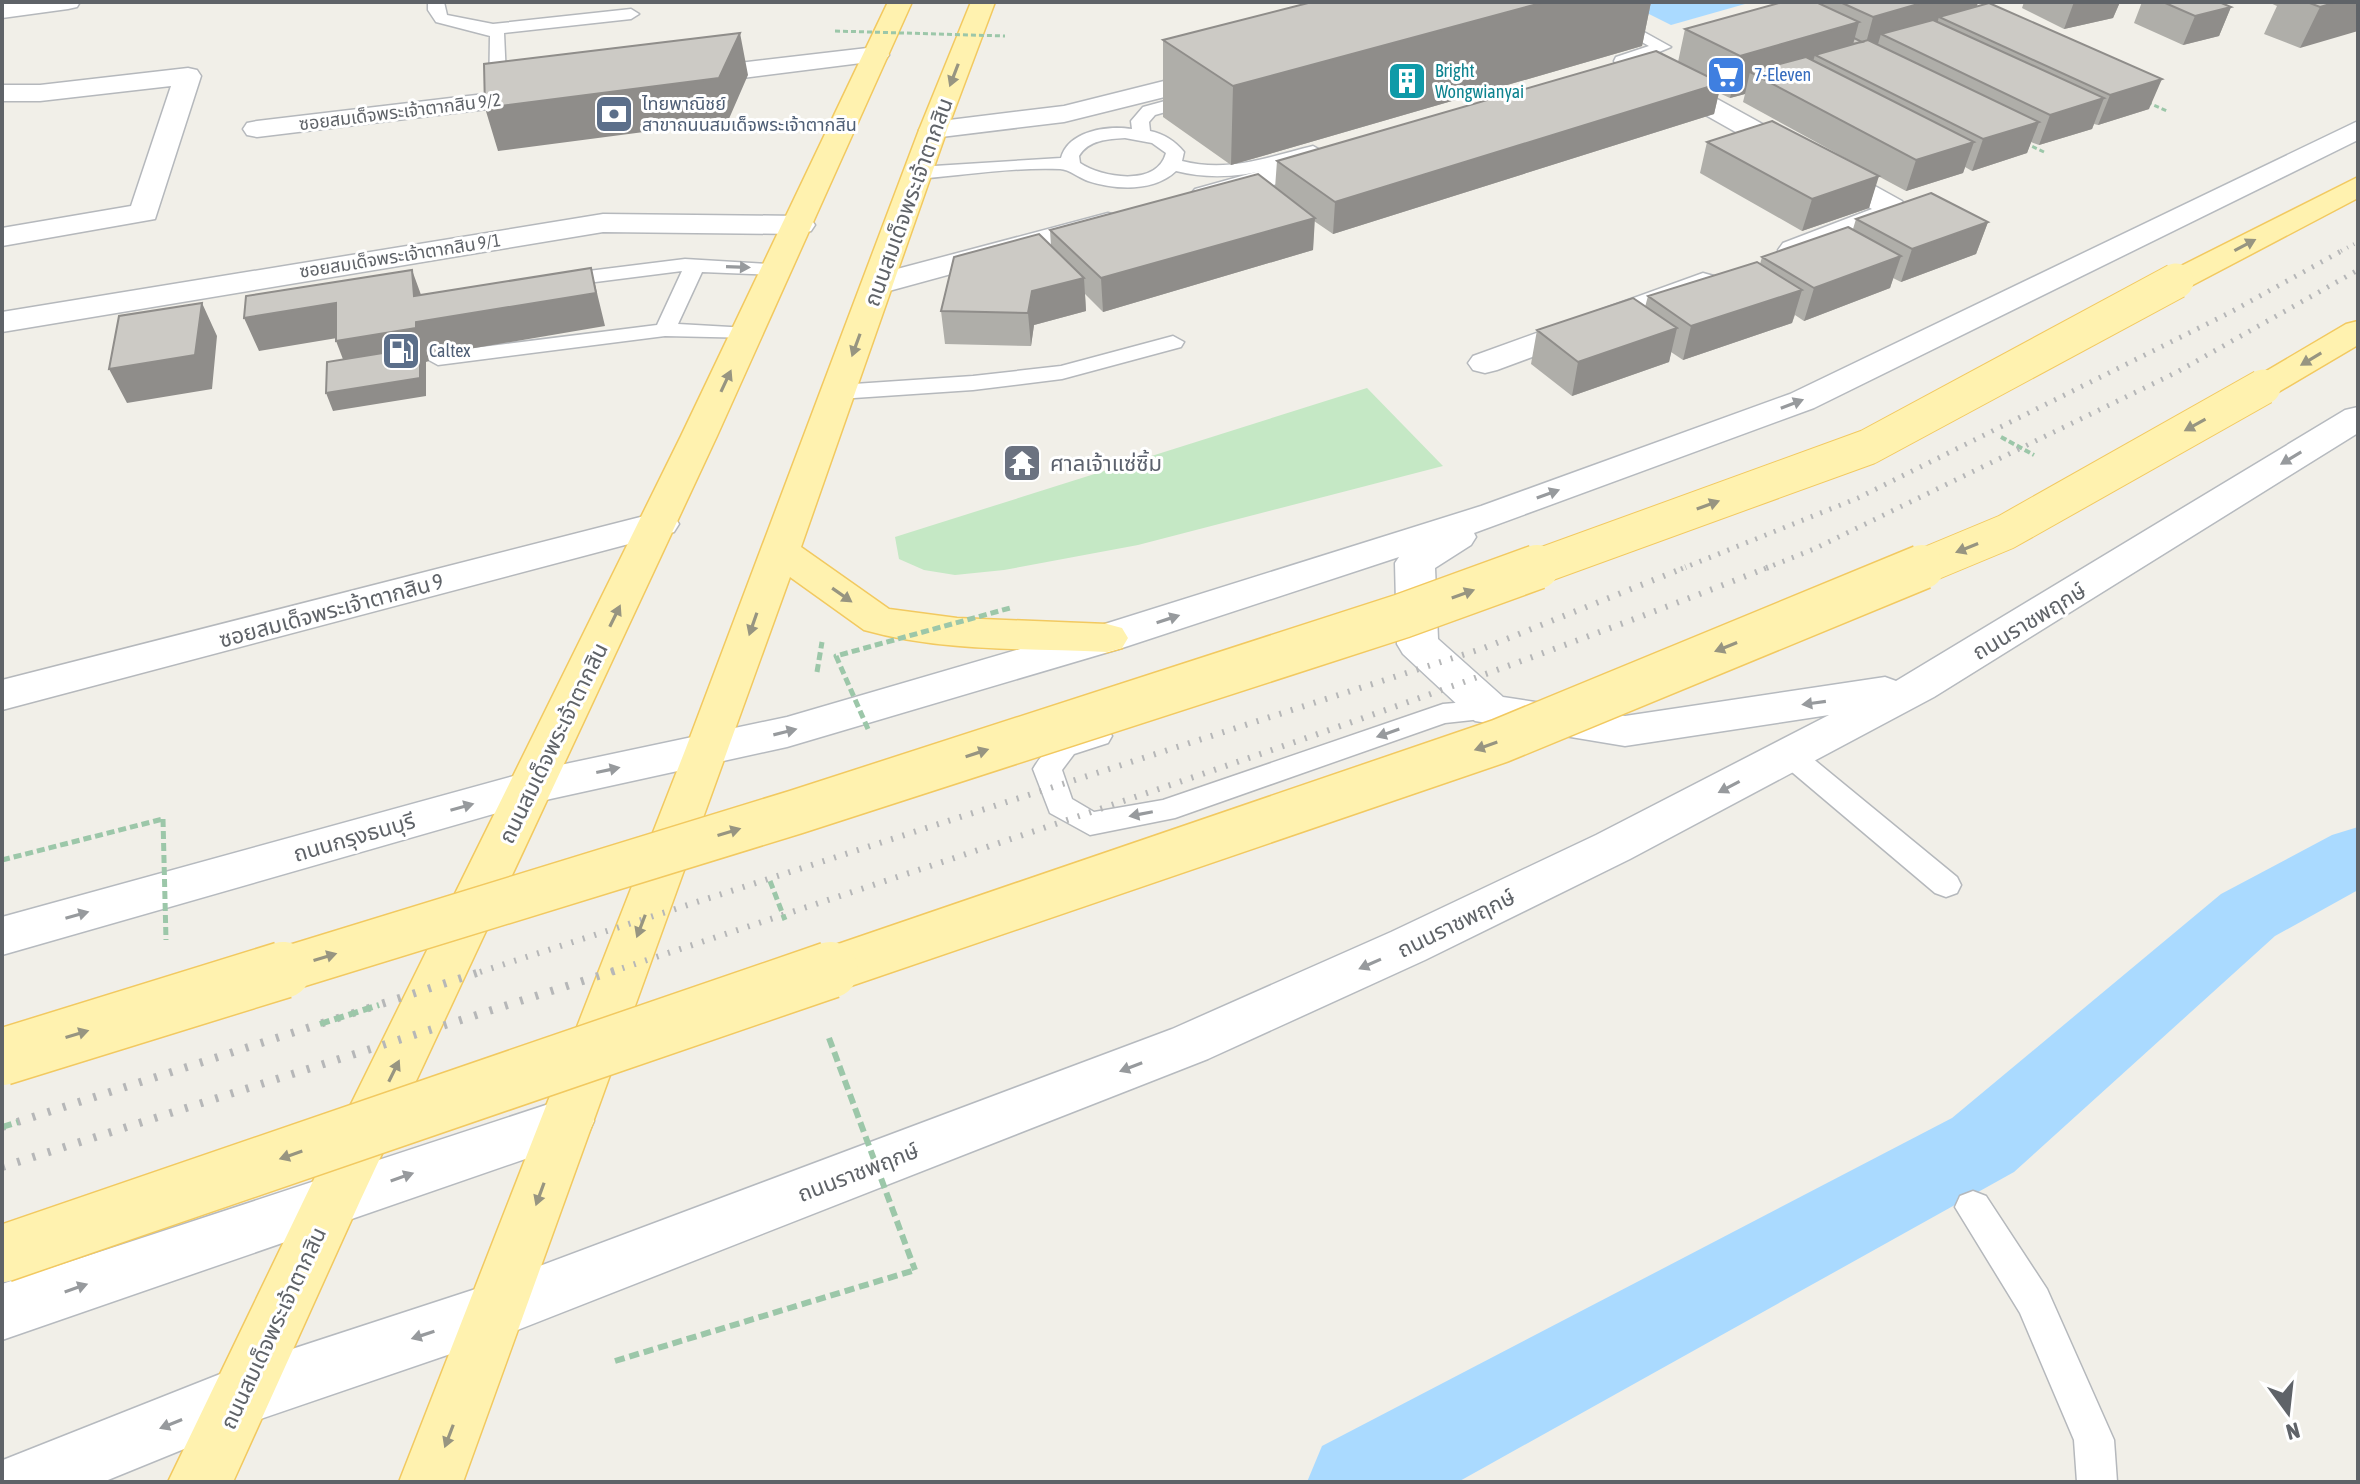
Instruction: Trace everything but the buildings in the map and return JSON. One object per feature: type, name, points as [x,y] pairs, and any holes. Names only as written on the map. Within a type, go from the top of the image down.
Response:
[{"type":"main road","points":[[3,13],[68,2]]},
{"type":"main road","name":"ถนนสมเด็จพระเจ้าตากสิน","points":[[200,1482],[331,1202],[660,524],[780,269],[900,2]]},
{"type":"main road","name":"ถนนสมเด็จพระเจ้าตากสิน","points":[[431,1482],[708,748],[933,130],[983,2]]},
{"type":"main road","points":[[665,80],[876,55]]},
{"type":"main road","points":[[1602,76],[1651,73],[1693,60]]},
{"type":"main road","points":[[1485,363],[1883,215],[1891,207],[1651,73]]},
{"type":"main road","points":[[2,93],[40,93],[188,76],[144,213],[2,237]]},
{"type":"main road","points":[[933,130],[1064,114],[1242,77]]},
{"type":"main road","name":"ซอยสมเด็จพระเจ้าตากสิน 9/2","points":[[257,129],[574,91]]},
{"type":"main road","points":[[708,748],[787,732],[1107,638],[1494,514],[1802,401],[2358,129]]},
{"type":"main road","points":[[1180,202],[1354,147]]},
{"type":"main road","points":[[2,1057],[796,812],[1402,616],[1868,447],[2358,186]]},
{"type":"main road","points":[[878,284],[1135,214]]},
{"type":"main road","name":"ซอยสมเด็จพระเจ้าตากสิน 9/1","points":[[2,322],[603,223],[800,225]]},
{"type":"main road","points":[[2,1254],[1500,741],[2006,532],[2358,331]]},
{"type":"main road","name":"ถนนราชพฤกษ์","points":[[497,1310],[1190,1044],[1436,933],[1613,847],[1919,687],[2358,418]]},
{"type":"main road","points":[[1494,514],[1415,563],[1418,644],[1490,710],[1625,731],[1919,687]]},
{"type":"main road","name":"ซอยสมเด็จพระเจ้าตากสิน 9","points":[[2,695],[660,524]]},
{"type":"main road","points":[[779,550],[878,621],[957,632],[1107,638]]},
{"type":"main road","name":"ถนนกรุงธนบุรี","points":[[2,936],[532,787],[708,748]]},
{"type":"main road","points":[[2,1312],[567,1121]]},
{"type":"main road","points":[[25,1482],[243,1395],[497,1310]]},
{"type":"lane","points":[[436,2],[436,10],[442,19],[493,29],[631,14]]},
{"type":"lane","points":[[1578,2],[1663,47],[1602,76]]},
{"type":"lane","points":[[493,29],[498,35],[498,100]]},
{"type":"lane","points":[[1141,135],[1140,121],[1149,111],[1242,77]]},
{"type":"lane","points":[[1117,134],[1141,135],[1168,145],[1175,152],[1172,164],[1158,175],[1125,182],[1091,178],[1078,172],[1070,163],[1072,150],[1093,138],[1117,134]]},
{"type":"lane","points":[[1172,164],[1205,173],[1228,174],[1354,147]]},
{"type":"lane","points":[[918,173],[1070,163]]},
{"type":"lane","points":[[665,330],[695,266]]},
{"type":"lane","points":[[531,285],[650,268],[780,269]]},
{"type":"lane","points":[[457,296],[442,298],[438,359],[665,330],[748,334]]},
{"type":"lane","points":[[839,392],[973,383],[1062,372],[1173,342]]},
{"type":"lane","points":[[1416,599],[1400,632],[1365,649],[1064,747],[1047,769],[1060,805],[1090,824],[1165,810],[1443,714],[1490,710]]},
{"type":"lane","points":[[1790,755],[1946,885]]},
{"type":"lane","points":[[1973,1207],[2034,1301],[2094,1440],[2097,1482]]},
{"type":"path","points":[[835,31],[1005,36]]},
{"type":"path","points":[[2138,98],[2167,111]]},
{"type":"path","points":[[2015,139],[2044,152]]},
{"type":"path","points":[[1996,435],[2036,456]]},
{"type":"path","points":[[815,680],[825,627]]},
{"type":"path","points":[[2,860],[163,819]]},
{"type":"path","points":[[769,879],[785,922]]},
{"type":"path","points":[[615,1361],[915,1270],[823,1023]]},
{"type":"green space","points":[[1367,388],[1443,466],[1138,545],[1004,570],[955,575],[924,570],[899,559],[895,537]]},
{"type":"water","points":[[1752,2],[1671,25],[1629,4]]},
{"type":"waterway","points":[[1358,1482],[1983,1145],[2248,915],[2358,855]]},
{"type":"railway","points":[[2341,251],[2358,242]]},
{"type":"railway","points":[[1681,569],[1858,498],[2229,313],[2345,249]]},
{"type":"railway","points":[[1769,567],[1814,549],[2177,372],[2358,270]]},
{"type":"railway","points":[[480,972],[1484,648],[1686,567]]},
{"type":"railway","points":[[611,972],[1337,727],[1769,567]]},
{"type":"railway","points":[[1764,569],[1769,567]]},
{"type":"railway","points":[[2,1127],[486,970]]},
{"type":"railway","points":[[2,1167],[617,970]]},
{"type":"place","name":"7-Eleven","points":[[1726,75]]},
{"type":"place","name":"Bright Wongwianyai","points":[[1407,81]]},
{"type":"place","name":"ไทยพาณิชย์ สาขาถนนสมเด็จพระเจ้าตากสิน","points":[[614,114]]},
{"type":"place","name":"Caltex","points":[[401,351]]},
{"type":"place","name":"ศาลเจ้าแซ่ซิ้ม","points":[[1022,463]]}]
